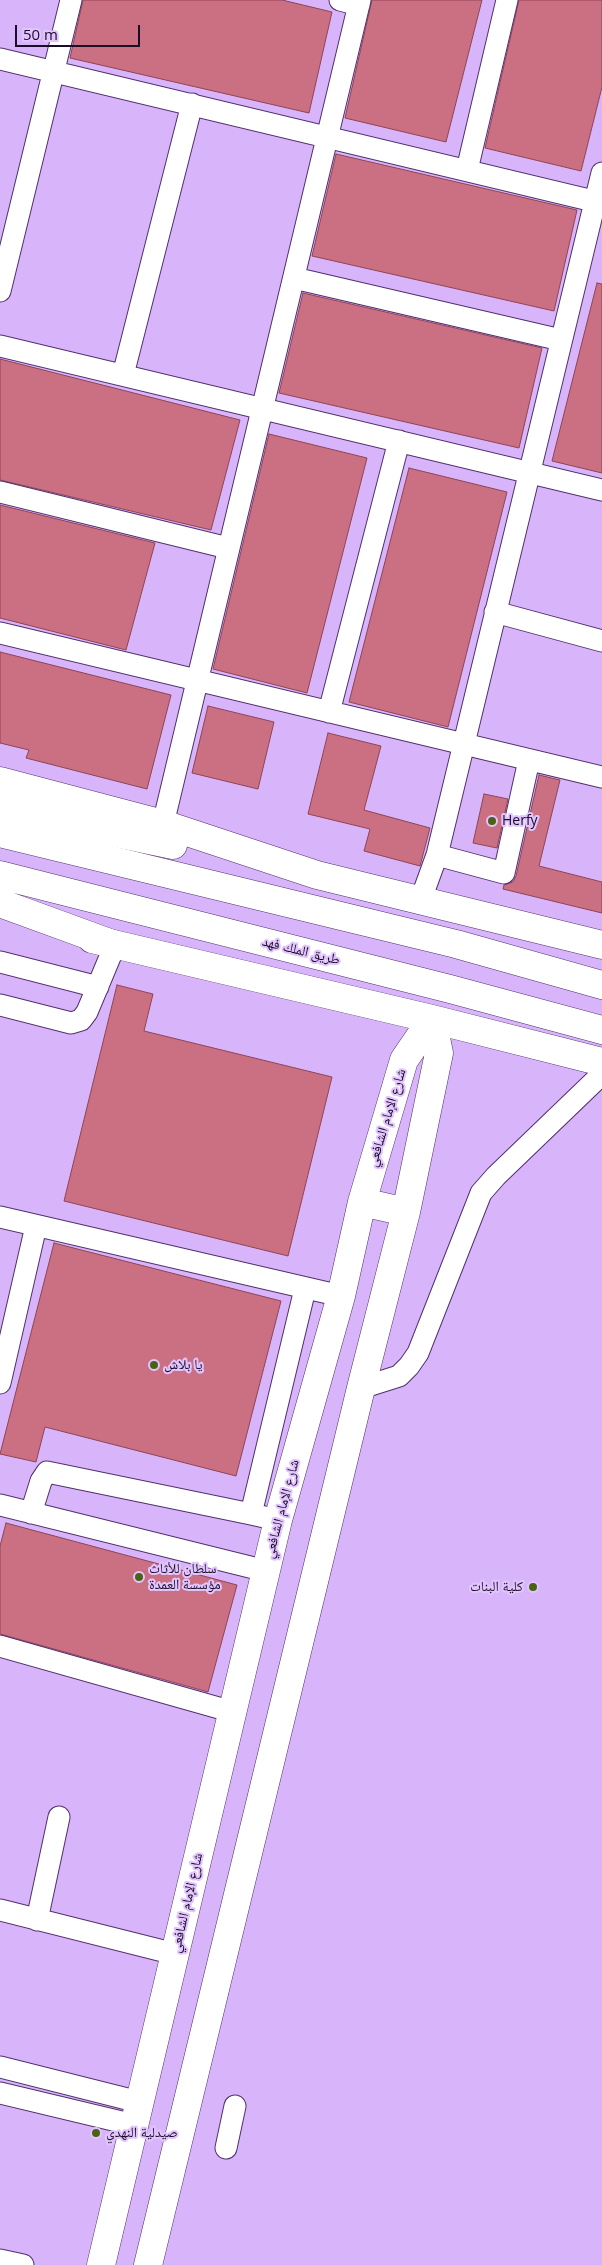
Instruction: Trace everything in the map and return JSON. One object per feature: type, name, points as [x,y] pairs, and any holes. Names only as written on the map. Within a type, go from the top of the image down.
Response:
[{"type":"main road","points":[[0,780],[163,824],[317,875]]},
{"type":"main road","points":[[0,809],[317,875],[602,945]]},
{"type":"main road","points":[[0,834],[456,944],[602,984]]},
{"type":"main road","name":"طريق الملك فهد","points":[[0,875],[450,988],[602,1030]]},
{"type":"main road","points":[[0,903],[115,944]]},
{"type":"main road","points":[[0,918],[432,1019],[602,1062]]},
{"type":"main road","points":[[148,2265],[361,1388],[406,1212],[439,1053],[432,1019]]},
{"type":"main road","name":"شارع الإمام الشافعي","points":[[100,2265],[278,1520],[341,1296],[362,1202],[404,1060],[432,1019]]},
{"type":"main road","points":[[362,1202],[406,1212]]},
{"type":"street","points":[[0,291],[71,0]]},
{"type":"street","points":[[467,170],[507,0]]},
{"type":"street","points":[[163,824],[196,680],[328,137],[353,2]]},
{"type":"street","points":[[0,58],[599,202]]},
{"type":"street","points":[[123,375],[192,104]]},
{"type":"street","points":[[421,899],[436,856],[464,744],[529,472],[599,202],[602,173]]},
{"type":"street","points":[[294,278],[562,340]]},
{"type":"street","points":[[0,346],[602,490]]},
{"type":"street","points":[[329,712],[399,441]]},
{"type":"street","points":[[0,492],[228,548]]},
{"type":"street","points":[[495,612],[602,641]]},
{"type":"street","points":[[0,633],[602,777]]},
{"type":"street","points":[[436,856],[504,872],[529,760]]},
{"type":"street","points":[[0,1005],[71,1023],[81,1020],[87,1012],[115,944]]},
{"type":"street","points":[[0,962],[98,986]]},
{"type":"street","points":[[361,1388],[398,1376],[409,1366],[418,1353],[481,1193],[496,1176],[602,1074]]},
{"type":"street","points":[[0,1217],[341,1296]]},
{"type":"street","points":[[0,1383],[36,1226]]},
{"type":"street","points":[[251,1514],[305,1289]]},
{"type":"street","points":[[32,1513],[41,1481],[47,1472],[278,1520]]},
{"type":"street","points":[[0,1505],[266,1571]]},
{"type":"street","points":[[0,1646],[233,1712]]},
{"type":"street","points":[[37,1920],[59,1817]]},
{"type":"street","points":[[0,1910],[175,1954]]},
{"type":"street","points":[[0,2068],[137,2114]]},
{"type":"street","points":[[0,2093],[137,2114]]},
{"type":"street","points":[[226,2148],[235,2106]]},
{"type":"street","points":[[0,2260],[22,2265]]},
{"type":"building","points":[[83,0],[282,0],[332,12],[309,113],[70,58]]},
{"type":"building","points":[[372,0],[482,0],[446,142],[345,118]]},
{"type":"building","points":[[519,0],[602,0],[602,87],[581,171],[485,148]]},
{"type":"building","points":[[336,154],[577,210],[554,311],[312,256]]},
{"type":"building","points":[[597,283],[602,284],[602,473],[552,461]]},
{"type":"building","points":[[303,293],[542,348],[519,448],[279,393]]},
{"type":"building","points":[[0,359],[240,420],[211,530],[0,480]]},
{"type":"building","points":[[269,434],[367,458],[307,693],[213,669]]},
{"type":"building","points":[[409,468],[507,492],[448,727],[349,702]]},
{"type":"building","points":[[0,505],[155,543],[126,650],[0,618]]},
{"type":"building","points":[[0,652],[171,695],[147,789],[26,758],[29,750],[0,743]]},
{"type":"building","points":[[208,706],[274,722],[258,789],[192,773]]},
{"type":"building","points":[[328,733],[381,746],[364,810],[430,828],[420,866],[364,851],[370,829],[308,814]]},
{"type":"building","points":[[539,775],[560,780],[539,866],[602,882],[602,913],[503,889],[504,885],[513,882],[516,876]]},
{"type":"building","name":"Herfy","points":[[484,794],[508,799],[497,848],[473,843]]},
{"type":"building","points":[[117,985],[153,994],[144,1031],[332,1077],[288,1256],[64,1201]]},
{"type":"building","points":[[54,1243],[281,1301],[236,1476],[45,1427],[36,1462],[0,1454]]},
{"type":"building","points":[[6,1523],[237,1585],[208,1692],[0,1634],[0,1546]]},
{"type":"place","name":"Herfy","points":[[492,821]]},
{"type":"place","name":"يا بلاش","points":[[154,1365]]},
{"type":"place","name":"سلطان للأثاث مؤسسة العمدة","points":[[139,1577]]},
{"type":"place","name":"كلية البنات","points":[[533,1587]]},
{"type":"place","name":"صيدلية النهدي","points":[[96,2133]]}]
